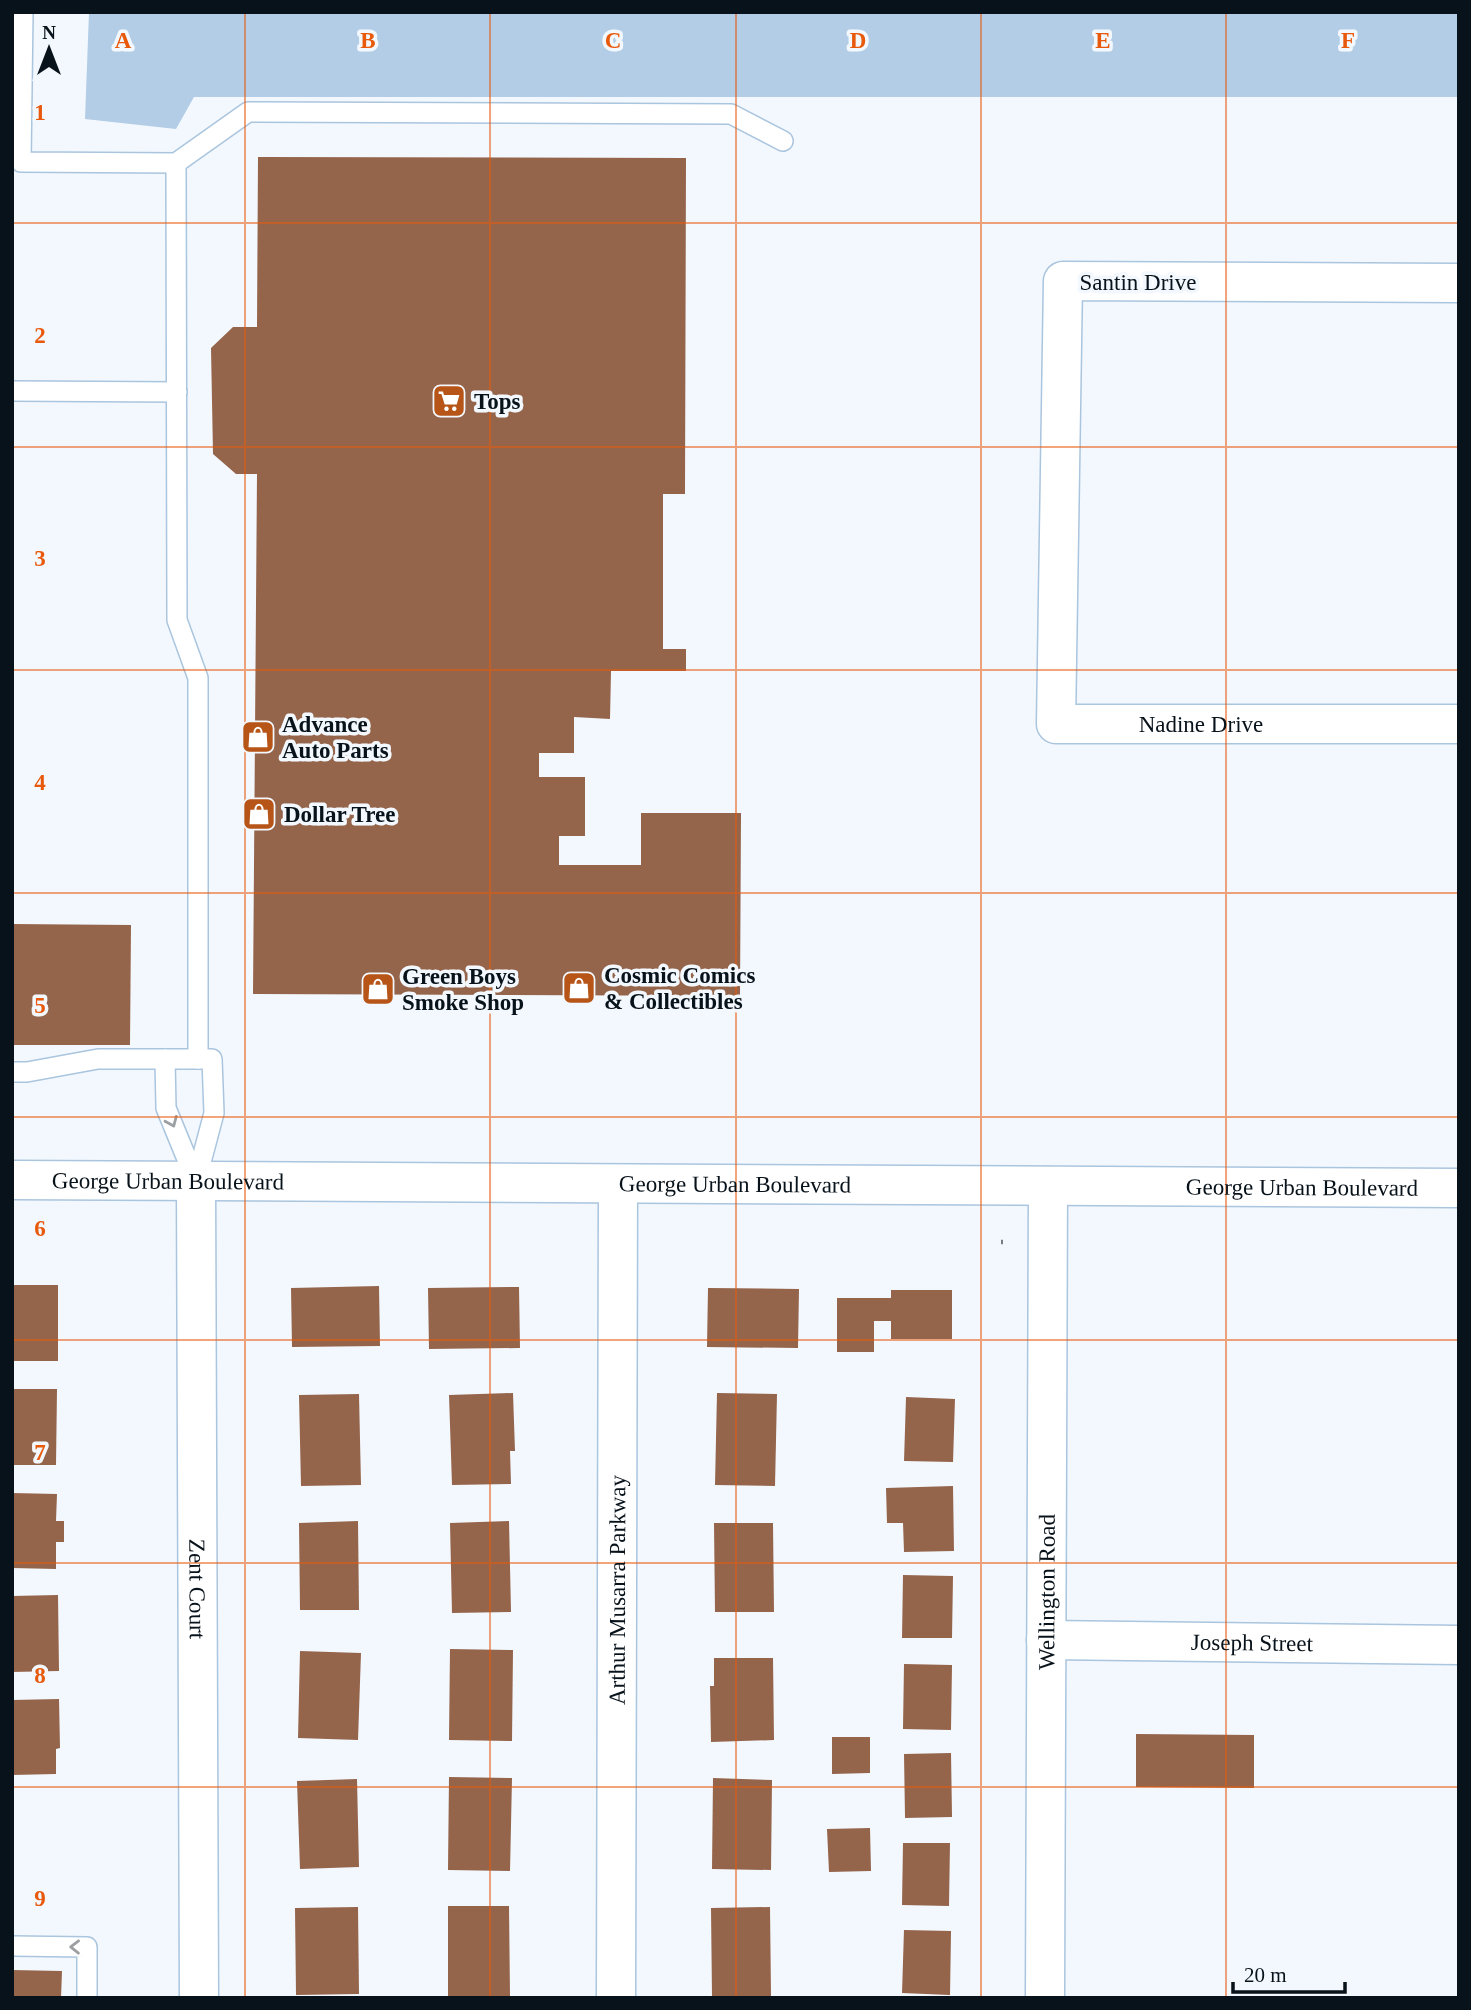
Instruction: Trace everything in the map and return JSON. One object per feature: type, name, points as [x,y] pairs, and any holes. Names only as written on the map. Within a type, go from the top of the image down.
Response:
[{"type":"street","name":"Santin Drive","points":[[1058,611],[1063,281],[1459,283]]},
{"type":"street","name":"Nadine Drive","points":[[1058,611],[1056,723],[1459,724]]},
{"type":"street","name":"George Urban Boulevard","points":[[12,1180],[1459,1188]]},
{"type":"street","name":"Zent Court","points":[[196,1181],[199,1998]]},
{"type":"street","name":"Arthur Musarra Parkway","points":[[616,1998],[618,1184]]},
{"type":"street","name":"Wellington Road","points":[[1045,1998],[1048,1186]]},
{"type":"street","name":"Joseph Street","points":[[1046,1640],[1459,1644]]},
{"type":"lane","points":[[23,12],[21,162],[176,163],[247,112],[731,114],[783,141]]},
{"type":"lane","points":[[176,163],[177,620],[198,678],[205,1059],[214,1113],[196,1181]]},
{"type":"lane","points":[[12,391],[177,392]]},
{"type":"lane","points":[[12,1072],[27,1072],[98,1059],[205,1059]]},
{"type":"lane","points":[[165,1059],[166,1108],[196,1181]]},
{"type":"lane","points":[[12,1946],[87,1947],[87,1998]]},
{"type":"shaded area","points":[[89,12],[1459,12],[1459,97],[194,97],[176,129],[85,119]]},
{"type":"building","name":"Tops","points":[[258,157],[686,158],[685,494],[663,494],[663,649],[686,649],[686,671],[611,671],[610,719],[574,717],[574,753],[539,753],[539,777],[585,777],[585,836],[559,836],[559,865],[641,865],[641,813],[741,813],[740,996],[253,994],[257,474],[236,474],[213,454],[211,348],[233,327],[257,327]]},
{"type":"building","points":[[12,924],[131,925],[130,1045],[12,1045]]},
{"type":"building","points":[[12,1285],[58,1285],[58,1361],[12,1361]]},
{"type":"building","points":[[379,1286],[380,1346],[292,1347],[291,1288]]},
{"type":"building","points":[[519,1287],[520,1348],[429,1349],[428,1288]]},
{"type":"building","points":[[708,1288],[799,1289],[798,1348],[707,1347]]},
{"type":"building","points":[[891,1290],[952,1290],[952,1339],[891,1339],[891,1321],[874,1321],[874,1352],[837,1352],[837,1298],[891,1298]]},
{"type":"building","points":[[12,1389],[57,1389],[56,1465],[12,1465]]},
{"type":"building","points":[[513,1393],[515,1451],[510,1451],[511,1484],[452,1485],[449,1395]]},
{"type":"building","points":[[717,1393],[777,1394],[775,1486],[715,1485]]},
{"type":"building","points":[[359,1394],[361,1485],[301,1486],[299,1395]]},
{"type":"building","points":[[906,1397],[955,1399],[953,1462],[904,1461]]},
{"type":"building","points":[[953,1486],[954,1551],[904,1552],[903,1523],[887,1523],[886,1488]]},
{"type":"building","points":[[12,1493],[57,1494],[56,1521],[64,1521],[64,1542],[56,1542],[56,1569],[12,1568]]},
{"type":"building","points":[[358,1521],[359,1610],[300,1610],[299,1523]]},
{"type":"building","points":[[509,1521],[511,1612],[452,1613],[450,1523]]},
{"type":"building","points":[[714,1523],[773,1523],[774,1612],[715,1612]]},
{"type":"building","points":[[903,1575],[953,1576],[952,1638],[902,1638]]},
{"type":"building","points":[[58,1595],[59,1671],[12,1672],[12,1596]]},
{"type":"building","points":[[450,1649],[513,1650],[512,1741],[449,1740]]},
{"type":"building","points":[[300,1651],[361,1653],[358,1740],[298,1738]]},
{"type":"building","points":[[714,1658],[773,1658],[774,1740],[711,1742],[710,1686],[714,1686]]},
{"type":"building","points":[[904,1664],[952,1665],[951,1730],[903,1729]]},
{"type":"building","points":[[59,1699],[60,1748],[56,1749],[56,1774],[12,1775],[12,1700]]},
{"type":"building","points":[[1136,1734],[1254,1735],[1254,1788],[1136,1787]]},
{"type":"building","points":[[832,1737],[870,1737],[870,1773],[832,1774]]},
{"type":"building","points":[[951,1753],[952,1817],[905,1818],[904,1754]]},
{"type":"building","points":[[449,1777],[512,1778],[510,1871],[448,1870]]},
{"type":"building","points":[[713,1778],[772,1780],[771,1870],[712,1869]]},
{"type":"building","points":[[357,1779],[359,1867],[300,1869],[297,1781]]},
{"type":"building","points":[[870,1828],[871,1871],[829,1872],[827,1829]]},
{"type":"building","points":[[903,1843],[950,1843],[949,1906],[902,1905]]},
{"type":"building","points":[[448,1906],[509,1906],[510,1996],[448,1996]]},
{"type":"building","points":[[358,1907],[359,1994],[296,1995],[295,1908]]},
{"type":"building","points":[[770,1907],[771,1996],[712,1997],[711,1908]]},
{"type":"building","points":[[904,1930],[951,1931],[950,1995],[902,1993]]},
{"type":"building","points":[[12,1970],[62,1971],[61,1998],[12,1998]]},
{"type":"place","name":"Tops","points":[[449,401]]},
{"type":"place","name":"Advance Auto Parts","points":[[258,737]]},
{"type":"place","name":"Dollar Tree","points":[[259,814]]},
{"type":"place","name":"Cosmic Comics & Collectibles","points":[[579,988]]},
{"type":"place","name":"Green Boys Smoke Shop","points":[[378,989]]}]
